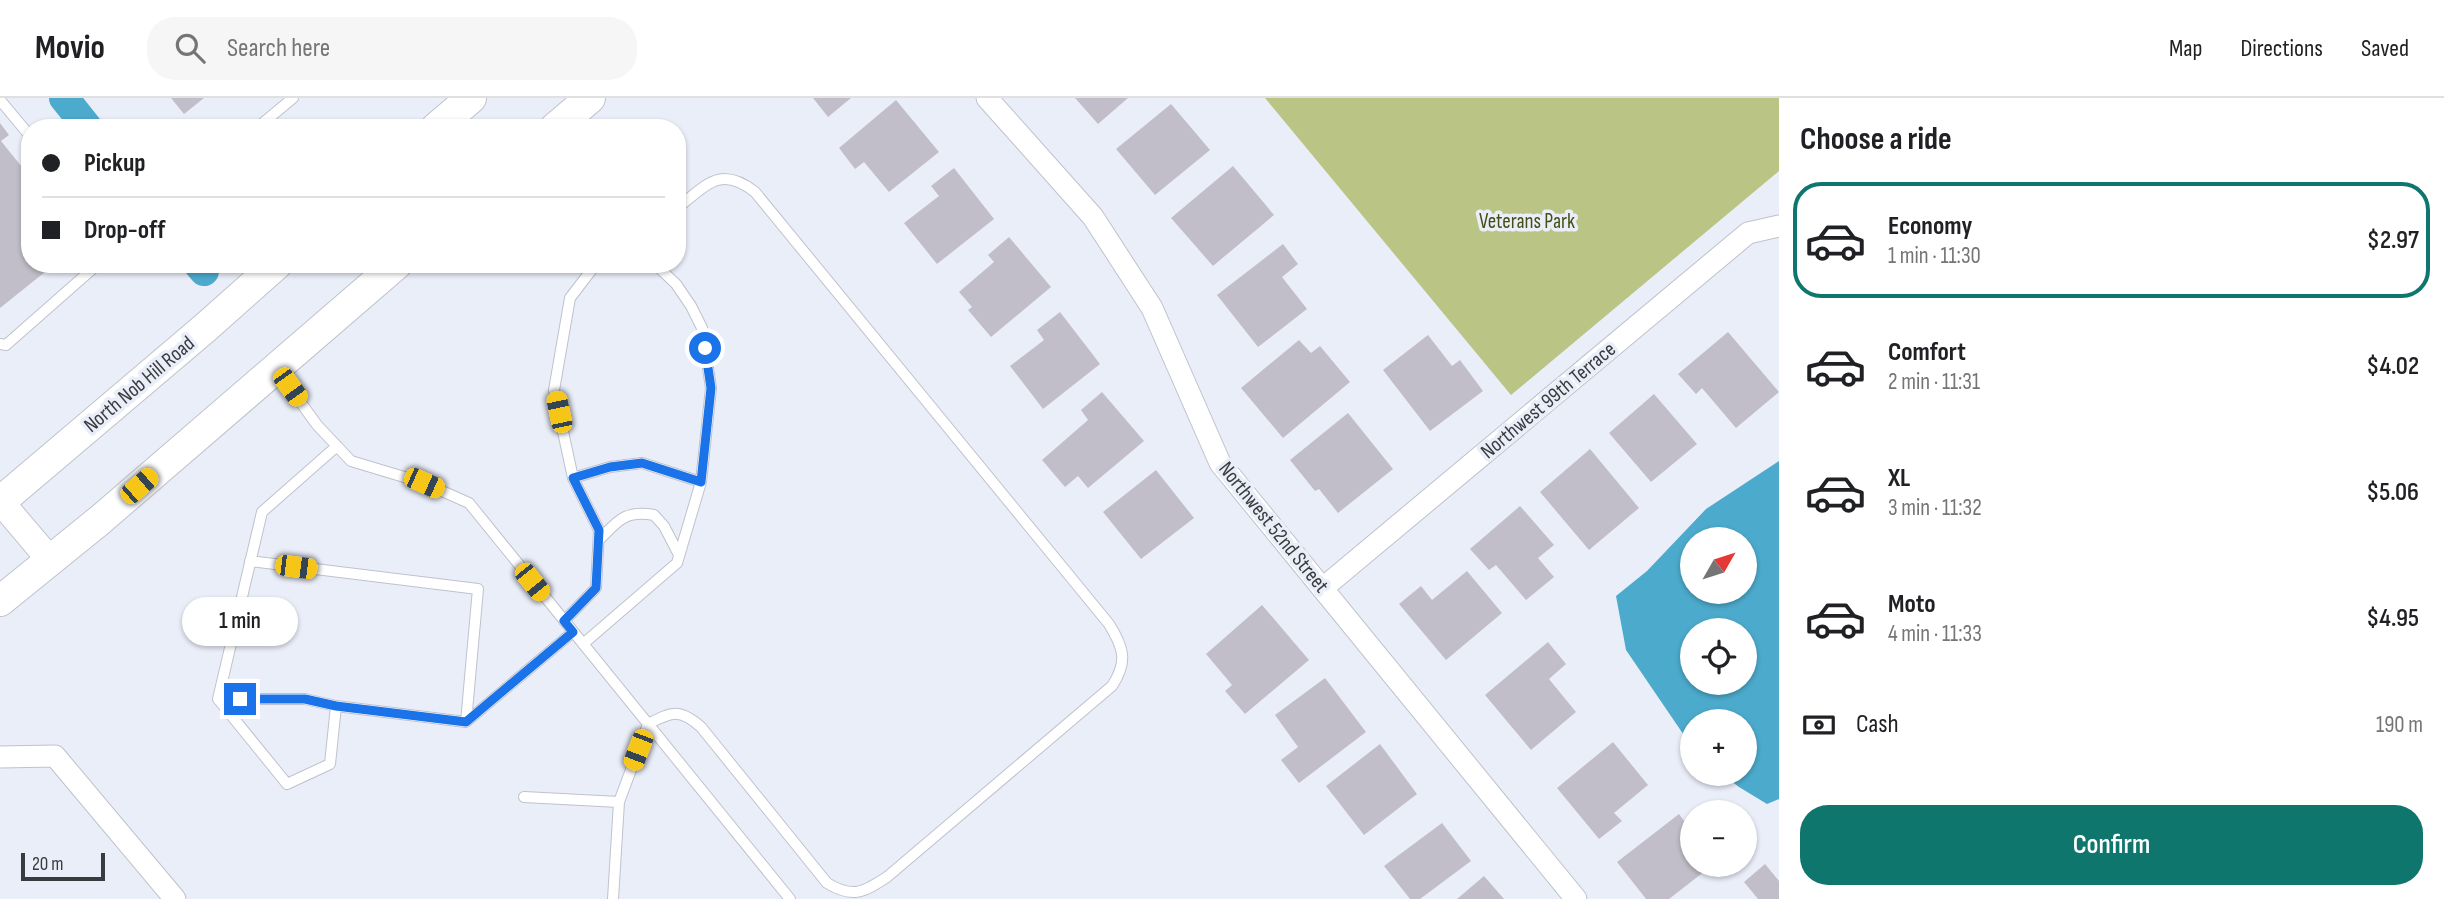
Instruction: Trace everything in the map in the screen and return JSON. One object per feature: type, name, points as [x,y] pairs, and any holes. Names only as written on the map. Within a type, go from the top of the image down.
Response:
[{"type":"main road","points":[[446,119],[471,98]]},
{"type":"main road","points":[[566,119],[590,98]]},
{"type":"main road","name":"North Nob Hill Road","points":[[0,502],[267,273]]},
{"type":"main road","points":[[0,601],[51,561],[387,273]]},
{"type":"street","name":"Northwest 52nd Street","points":[[987,98],[1093,217],[1152,308],[1220,463],[1576,899]]},
{"type":"street","name":"Northwest 99th Terrace","points":[[1323,587],[1748,233],[1779,226]]},
{"type":"street","points":[[0,502],[51,561]]},
{"type":"street","points":[[0,757],[55,755],[175,899]]},
{"type":"lane","points":[[268,119],[293,98]]},
{"type":"lane","points":[[0,100],[21,125]]},
{"type":"lane","points":[[613,899],[619,802],[648,724],[671,713],[679,713],[702,727],[827,883],[849,893],[861,892],[887,877],[908,860],[1112,686],[1122,671],[1119,639],[1109,624],[755,192],[736,179],[724,178],[708,184],[686,201]]},
{"type":"lane","points":[[0,344],[6,345],[88,273]]},
{"type":"lane","points":[[564,621],[596,588],[599,530],[573,478],[554,390],[570,298],[589,273]]},
{"type":"lane","points":[[583,644],[677,563],[701,482],[711,388],[702,328],[676,284],[664,273]]},
{"type":"lane","points":[[276,368],[317,425],[351,461],[406,476],[469,503],[784,897]]},
{"type":"lane","points":[[218,698],[262,512],[337,446]]},
{"type":"lane","points":[[573,478],[610,467],[642,463],[701,482]]},
{"type":"lane","points":[[599,540],[624,516],[638,512],[654,515],[664,526],[679,555]]},
{"type":"lane","points":[[250,561],[478,589],[466,722]]},
{"type":"lane","points":[[218,698],[305,699],[336,706],[466,722],[573,632]]},
{"type":"lane","points":[[218,698],[287,784],[330,764],[336,706]]},
{"type":"lane","points":[[524,797],[619,802]]},
{"type":"green space","name":"Veterans Park","points":[[1265,98],[1779,98],[1779,171],[1511,395]]},
{"type":"water","points":[[1779,461],[1779,799],[1767,804],[1738,786],[1757,786],[1757,709],[1680,709],[1680,729],[1626,650],[1616,596],[1647,571],[1680,536],[1680,604],[1757,604],[1757,527],[1689,527],[1706,509]]},
{"type":"building","points":[[171,98],[204,98],[184,114]]},
{"type":"building","points":[[813,98],[851,98],[828,117]]},
{"type":"building","points":[[1075,98],[1128,98],[1098,124]]},
{"type":"building","points":[[896,100],[939,152],[889,192],[864,162],[855,169],[839,148]]},
{"type":"building","points":[[1171,104],[1210,150],[1155,195],[1116,149]]},
{"type":"building","points":[[0,123],[9,135],[1,141],[21,166],[21,273],[44,273],[0,308]]},
{"type":"building","points":[[1233,166],[1274,215],[1213,266],[1171,218]]},
{"type":"building","points":[[954,168],[994,219],[937,264],[904,223],[939,196],[931,186]]},
{"type":"building","points":[[1009,237],[1051,287],[991,337],[968,310],[972,307],[959,292],[994,262],[988,255]]},
{"type":"building","points":[[1283,244],[1298,264],[1282,277],[1307,309],[1258,347],[1217,295]]},
{"type":"building","points":[[1060,312],[1100,364],[1043,409],[1010,366],[1044,340],[1037,330]]},
{"type":"building","points":[[1728,332],[1779,392],[1736,428],[1702,388],[1696,394],[1678,374]]},
{"type":"building","points":[[1428,335],[1452,366],[1460,360],[1483,391],[1430,431],[1383,370]]},
{"type":"building","points":[[1299,340],[1311,353],[1320,346],[1350,382],[1283,438],[1241,388]]},
{"type":"building","points":[[1102,392],[1144,441],[1088,488],[1078,476],[1065,487],[1042,460],[1088,420],[1081,410]]},
{"type":"building","points":[[1654,394],[1697,444],[1651,482],[1609,433]]},
{"type":"building","points":[[1348,413],[1393,469],[1338,513],[1319,489],[1315,491],[1290,460]]},
{"type":"building","points":[[1590,449],[1639,508],[1589,550],[1540,492]]},
{"type":"building","points":[[1156,470],[1194,518],[1141,559],[1103,512]]},
{"type":"building","points":[[1520,506],[1554,545],[1538,558],[1554,577],[1526,600],[1496,565],[1489,570],[1470,549]]},
{"type":"building","points":[[1467,571],[1502,613],[1446,660],[1399,604],[1421,586],[1432,600]]},
{"type":"building","points":[[1262,605],[1309,660],[1245,714],[1225,691],[1232,685],[1206,654]]},
{"type":"building","points":[[1548,642],[1566,664],[1549,679],[1576,712],[1531,750],[1485,695]]},
{"type":"building","points":[[1325,678],[1366,732],[1299,783],[1281,760],[1298,747],[1275,715]]},
{"type":"building","points":[[1613,742],[1648,785],[1614,813],[1622,821],[1599,839],[1557,788]]},
{"type":"building","points":[[1380,744],[1417,794],[1364,835],[1326,786]]},
{"type":"building","points":[[1679,814],[1680,877],[1697,877],[1669,899],[1646,899],[1617,862]]},
{"type":"building","points":[[1442,823],[1471,861],[1420,899],[1410,899],[1384,866]]},
{"type":"building","points":[[1765,864],[1779,881],[1779,899],[1758,899],[1744,882],[1750,877],[1757,877],[1757,871]]},
{"type":"building","points":[[1484,876],[1504,899],[1457,899]]},
{"type":"waterway","points":[[64,98],[81,119]]},
{"type":"route","points":[[240,699],[305,699],[336,706],[466,722],[573,632],[564,621],[596,588],[599,530],[573,478],[610,467],[642,463],[701,482],[711,388],[705,348]]}]
